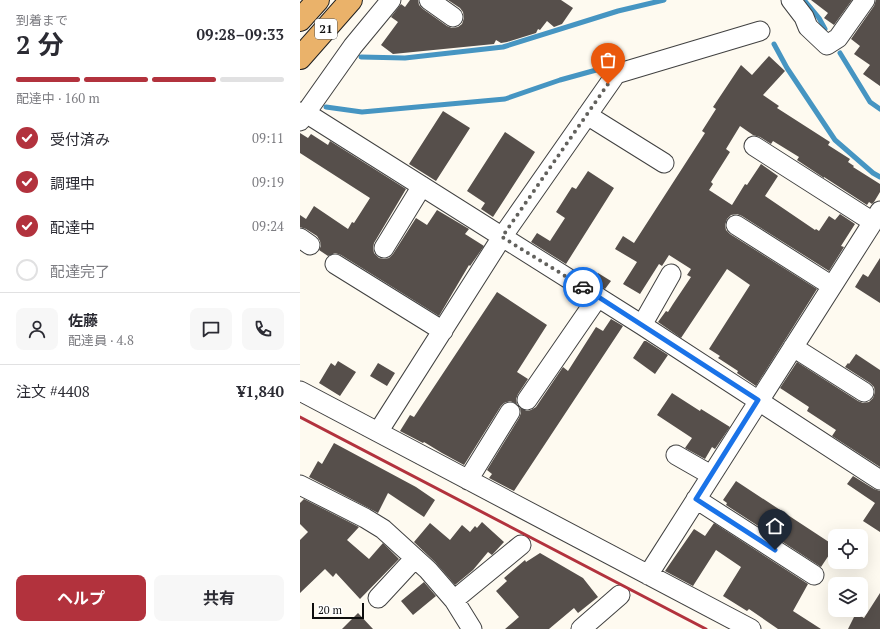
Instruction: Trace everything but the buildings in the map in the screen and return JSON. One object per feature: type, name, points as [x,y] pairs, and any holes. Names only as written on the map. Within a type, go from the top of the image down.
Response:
[{"type":"highway","name":"21","points":[[300,20],[318,0]]},
{"type":"highway","name":"21","points":[[300,58],[351,0]]},
{"type":"street","points":[[391,0],[353,46],[302,115],[422,186],[598,297],[880,480]]},
{"type":"street","points":[[430,0],[453,17]]},
{"type":"street","points":[[791,0],[804,17],[808,27],[826,45],[838,38],[865,0]]},
{"type":"street","points":[[378,432],[502,237],[616,74],[760,32]]},
{"type":"street","points":[[587,115],[664,163]]},
{"type":"street","points":[[648,575],[758,400],[876,217],[754,146]]},
{"type":"street","points":[[384,248],[422,186]]},
{"type":"street","points":[[736,225],[832,286]]},
{"type":"street","points":[[335,264],[443,331]]},
{"type":"street","points":[[642,325],[671,274]]},
{"type":"street","points":[[527,400],[598,297]]},
{"type":"street","points":[[793,347],[864,392]]},
{"type":"street","points":[[300,391],[751,629]]},
{"type":"street","points":[[468,480],[510,412]]},
{"type":"street","points":[[676,455],[711,475]]},
{"type":"street","points":[[300,485],[383,528],[428,570],[454,600],[472,629]]},
{"type":"street","points":[[696,499],[814,575]]},
{"type":"street","points":[[454,600],[521,545]]},
{"type":"street","points":[[378,598],[415,558]]},
{"type":"street","points":[[581,629],[620,595]]},
{"type":"waterway","points":[[361,57],[405,58],[503,47],[618,11],[664,0]]},
{"type":"waterway","points":[[804,0],[819,18],[825,29]]},
{"type":"waterway","points":[[774,44],[787,68],[835,140],[873,173],[880,177]]},
{"type":"waterway","points":[[840,53],[870,102],[880,109]]},
{"type":"waterway","points":[[326,107],[362,112],[505,99],[560,80],[618,64]]},
{"type":"railway","points":[[300,417],[706,629]]},
{"type":"way so far","points":[[583,287],[502,237],[608,84]]},
{"type":"route","points":[[583,287],[758,400],[696,499],[775,550]]}]
